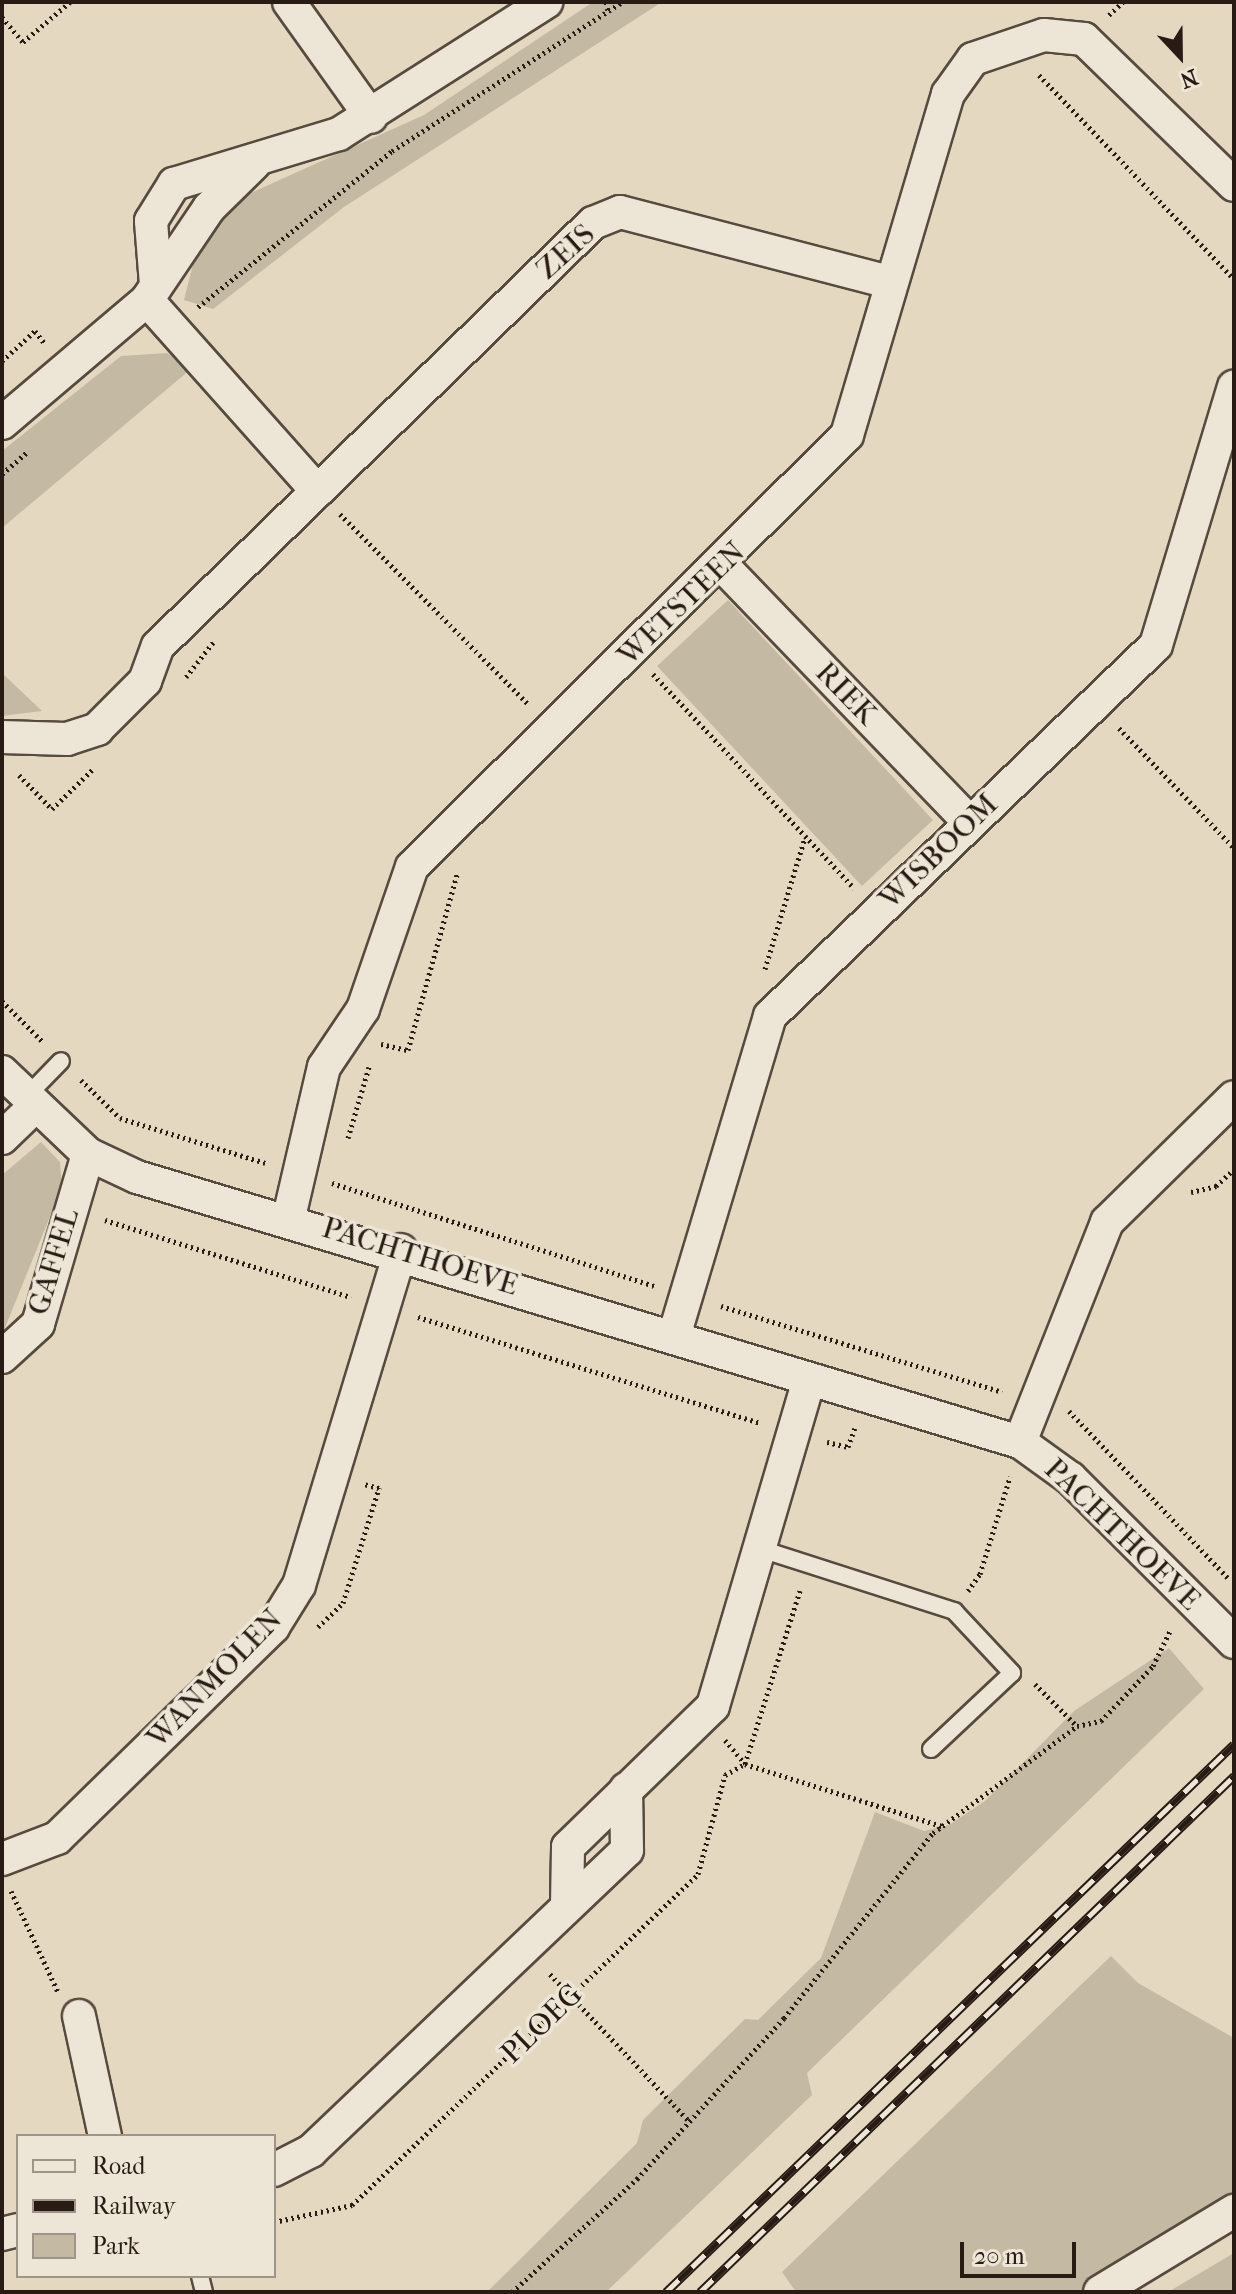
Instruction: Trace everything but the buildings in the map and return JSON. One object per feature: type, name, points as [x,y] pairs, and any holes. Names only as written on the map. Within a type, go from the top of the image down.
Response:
[{"type":"street","points":[[289,2],[371,117]]},
{"type":"street","points":[[317,491],[172,327],[152,292],[151,221],[159,199],[216,165],[254,164],[371,117],[546,2]]},
{"type":"street","name":"WETSTEEN","points":[[289,1217],[324,1067],[363,1009],[412,867],[723,566],[847,435],[888,282],[948,94],[973,59],[1008,42],[1044,35],[1084,39],[1234,185]]},
{"type":"street","points":[[2,423],[169,277],[209,208],[254,164]]},
{"type":"street","name":"ZEIS","points":[[2,737],[67,739],[97,729],[145,681],[158,646],[593,223],[620,212],[888,282]]},
{"type":"street","name":"WISBOOM","points":[[674,1336],[770,1016],[1156,645],[1234,387]]},
{"type":"street","name":"RIEK","points":[[723,566],[969,822]]},
{"type":"street","name":"PACHTHOEVE","points":[[2,1072],[88,1154],[137,1177],[401,1250],[809,1380],[1020,1442],[1070,1478],[1234,1642]]},
{"type":"street","points":[[1020,1442],[1086,1261],[1107,1222],[1234,1097]]},
{"type":"street","points":[[2,1138],[31,1102]]},
{"type":"street","name":"GAFFEL","points":[[2,1357],[38,1324],[88,1154]]},
{"type":"street","name":"WANMOLEN","points":[[4,1858],[57,1838],[273,1627],[299,1585],[401,1250]]},
{"type":"street","points":[[567,1905],[568,1847],[626,1789],[706,1717],[761,1549],[809,1380]]},
{"type":"street","points":[[276,2169],[311,2151],[627,1850],[626,1789]]},
{"type":"street","points":[[79,2016],[105,2134]]},
{"type":"street","points":[[1100,2292],[1234,2211]]},
{"type":"lane","points":[[31,1102],[61,1061]]},
{"type":"lane","points":[[761,1549],[954,1611],[1012,1673],[931,1749]]},
{"type":"path","points":[[2,17],[23,42],[70,2]]},
{"type":"path","points":[[606,2],[608,11]]},
{"type":"path","points":[[172,327],[392,151],[622,2]]},
{"type":"path","points":[[1008,42],[1234,279]]},
{"type":"path","points":[[2,474],[38,442]]},
{"type":"path","points":[[317,491],[554,730]]},
{"type":"path","points":[[633,652],[877,912]]},
{"type":"path","points":[[1095,703],[1234,848]]},
{"type":"path","points":[[345,1036],[408,1050],[469,834],[462,818]]},
{"type":"path","points":[[770,1016],[755,1005],[805,836]]},
{"type":"path","points":[[2,1001],[120,1118],[686,1296],[1076,1413],[1231,1578],[1192,1602],[1153,1666],[1101,1721],[1077,1726],[943,1826],[888,1881],[784,2018],[689,2121],[512,2292]]},
{"type":"path","name":"PACHTHOEVE","points":[[70,1209],[794,1433],[848,1447],[865,1397]]},
{"type":"path","points":[[954,1611],[980,1574],[1020,1442]]},
{"type":"path","points":[[745,1764],[809,1563]]},
{"type":"path","points":[[1012,1673],[1032,1682],[1077,1726]]},
{"type":"path","points":[[706,1717],[745,1764],[943,1826]]},
{"type":"path","name":"PLOEG","points":[[276,2222],[352,2205],[698,1874],[725,1775],[745,1764]]},
{"type":"path","points":[[4,1858],[15,1909],[38,1941],[50,1984],[79,2016]]},
{"type":"path","points":[[524,1946],[689,2121]]},
{"type":"green space","points":[[593,2],[662,2],[344,207],[213,309],[184,300],[195,256],[235,200],[424,115]]},
{"type":"green space","points":[[167,353],[191,369],[2,528],[2,451],[121,356]]},
{"type":"green space","points":[[728,600],[933,820],[862,886],[657,666]]},
{"type":"green space","points":[[2,673],[42,711],[2,716]]},
{"type":"green space","points":[[41,1142],[60,1162],[62,1187],[2,1335],[2,1175]]},
{"type":"green space","points":[[1169,1648],[1204,1689],[807,2073],[812,2095],[606,2292],[487,2292],[637,2143],[643,2120],[745,2019],[758,2020],[821,1958],[875,1812],[924,1831],[949,1825],[985,1801],[1074,1711]]},
{"type":"green space","points":[[1111,1956],[1138,1983],[1234,2038],[1234,2203],[1089,2292],[796,2292],[782,2272]]},
{"type":"green space","points":[[1234,2253],[1234,2292],[1168,2292]]},
{"type":"railway","points":[[666,2292],[1234,1744]]},
{"type":"railway","points":[[700,2292],[1234,1776]]}]
